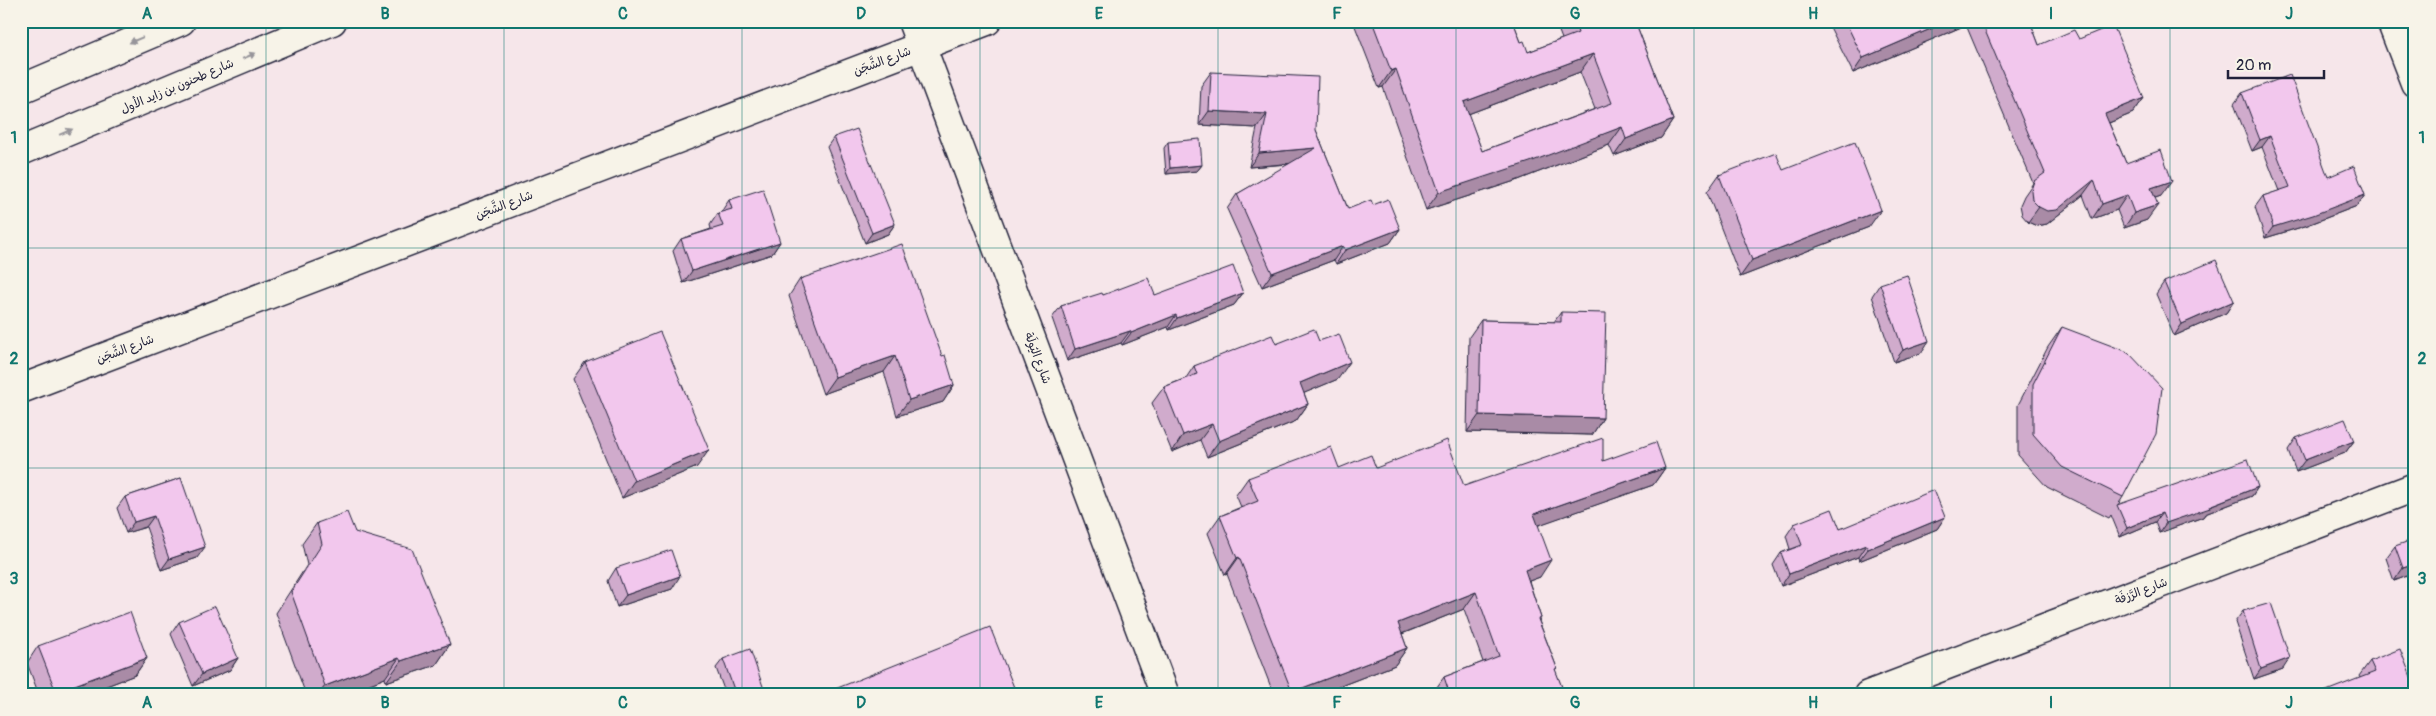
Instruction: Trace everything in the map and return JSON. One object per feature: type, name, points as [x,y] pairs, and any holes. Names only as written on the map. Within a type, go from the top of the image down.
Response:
[{"type":"street","points":[[21,89],[181,21]]},
{"type":"street","name":"شارع طحنون بن زايد الأول","points":[[21,151],[332,21]]},
{"type":"street","name":"شارع اليُولَة","points":[[912,21],[1165,695]]},
{"type":"street","name":"شارع الشَّجَن","points":[[21,389],[986,21]]},
{"type":"street","points":[[2391,21],[2415,82]]},
{"type":"street","name":"شارع الرَّزفَة","points":[[1868,695],[2415,488]]},
{"type":"building","points":[[1372,21],[1513,21],[1521,42],[1524,41],[1528,52],[1578,33],[1574,21],[1635,21],[1673,120],[1626,139],[1622,127],[1530,162],[1439,192],[1396,69],[1391,71]],"holes":[[[1593,54],[1612,103],[1482,151],[1464,102]]]},
{"type":"building","points":[[1845,21],[1949,21],[1863,58]]},
{"type":"building","points":[[1981,21],[2030,21],[2039,45],[2074,30],[2079,39],[2113,25],[2144,98],[2105,114],[2126,163],[2161,150],[2172,181],[2151,188],[2158,205],[2134,213],[2127,195],[2102,204],[2094,180],[2057,210],[2047,211],[2039,207],[2032,200],[2031,190],[2034,181],[2045,173]]},
{"type":"building","points":[[1211,72],[1318,77],[1316,130],[1348,209],[1371,200],[1373,205],[1388,199],[1400,229],[1345,250],[1343,246],[1272,273],[1237,194],[1316,148],[1259,153],[1267,114],[1209,111]]},
{"type":"building","points":[[2290,75],[2328,177],[2354,166],[2365,195],[2313,215],[2273,227],[2263,196],[2290,187],[2270,136],[2260,140],[2242,93]]},
{"type":"building","points":[[857,129],[895,224],[872,233],[834,137]]},
{"type":"building","points":[[1200,139],[1202,165],[1170,168],[1168,142]]},
{"type":"building","points":[[1855,142],[1881,210],[1752,260],[1719,175],[1776,153],[1783,170]]},
{"type":"building","points":[[763,189],[780,242],[692,271],[681,239],[723,226],[718,213],[732,209],[729,200]]},
{"type":"building","points":[[902,244],[942,356],[945,355],[954,385],[909,400],[895,356],[835,377],[800,279]]},
{"type":"building","points":[[2216,260],[2234,301],[2182,324],[2164,282]]},
{"type":"building","points":[[1233,266],[1243,293],[1177,318],[1176,315],[1131,333],[1130,331],[1075,349],[1061,306],[1102,293],[1103,295],[1148,278],[1155,295]]},
{"type":"building","points":[[1907,275],[1929,341],[1903,350],[1880,284]]},
{"type":"building","points":[[1561,312],[1606,313],[1603,418],[1479,415],[1481,320],[1561,322]]},
{"type":"building","points":[[2062,327],[2128,352],[2162,388],[2156,434],[2123,497],[2062,467],[2033,434],[2033,384]]},
{"type":"building","points":[[1314,329],[1319,341],[1339,334],[1350,362],[1300,383],[1308,404],[1219,441],[1212,424],[1183,435],[1164,387],[1197,374],[1194,366],[1272,335],[1276,344]]},
{"type":"building","points":[[660,332],[709,450],[634,481],[585,362]]},
{"type":"building","points":[[2345,419],[2354,441],[2305,460],[2296,438]]},
{"type":"building","points":[[1603,438],[1603,461],[1656,442],[1665,468],[1534,514],[1551,560],[1525,570],[1541,618],[1538,619],[1557,668],[1555,669],[1565,695],[1450,695],[1444,677],[1499,656],[1476,592],[1398,623],[1407,648],[1292,692],[1239,557],[1237,558],[1220,516],[1258,501],[1248,478],[1331,447],[1339,468],[1371,455],[1376,468],[1447,440],[1464,486]]},
{"type":"building","points":[[2248,459],[2258,487],[2209,506],[2210,508],[2166,523],[2162,513],[2127,528],[2117,505]]},
{"type":"building","points":[[181,478],[205,547],[169,559],[154,516],[134,522],[125,497]]},
{"type":"building","points":[[1934,490],[1945,517],[1868,549],[1866,545],[1789,574],[1781,553],[1802,545],[1794,524],[1832,509],[1840,529]]},
{"type":"building","points":[[347,512],[355,532],[412,549],[450,644],[401,661],[399,658],[325,686],[291,592],[322,544],[317,523]]},
{"type":"building","points":[[2415,539],[2415,564],[2403,568],[2395,546]]},
{"type":"building","points":[[671,550],[680,576],[626,595],[616,568]]},
{"type":"building","points":[[2271,603],[2290,658],[2261,669],[2243,611]]},
{"type":"building","points":[[215,606],[238,658],[202,674],[179,622]]},
{"type":"building","points":[[130,612],[147,658],[56,692],[38,646]]},
{"type":"building","points":[[990,627],[1017,695],[820,695]]},
{"type":"building","points":[[750,649],[766,695],[736,695],[723,659]]},
{"type":"building","points":[[2400,649],[2415,687],[2415,695],[2316,695],[2375,672],[2370,661]]}]
